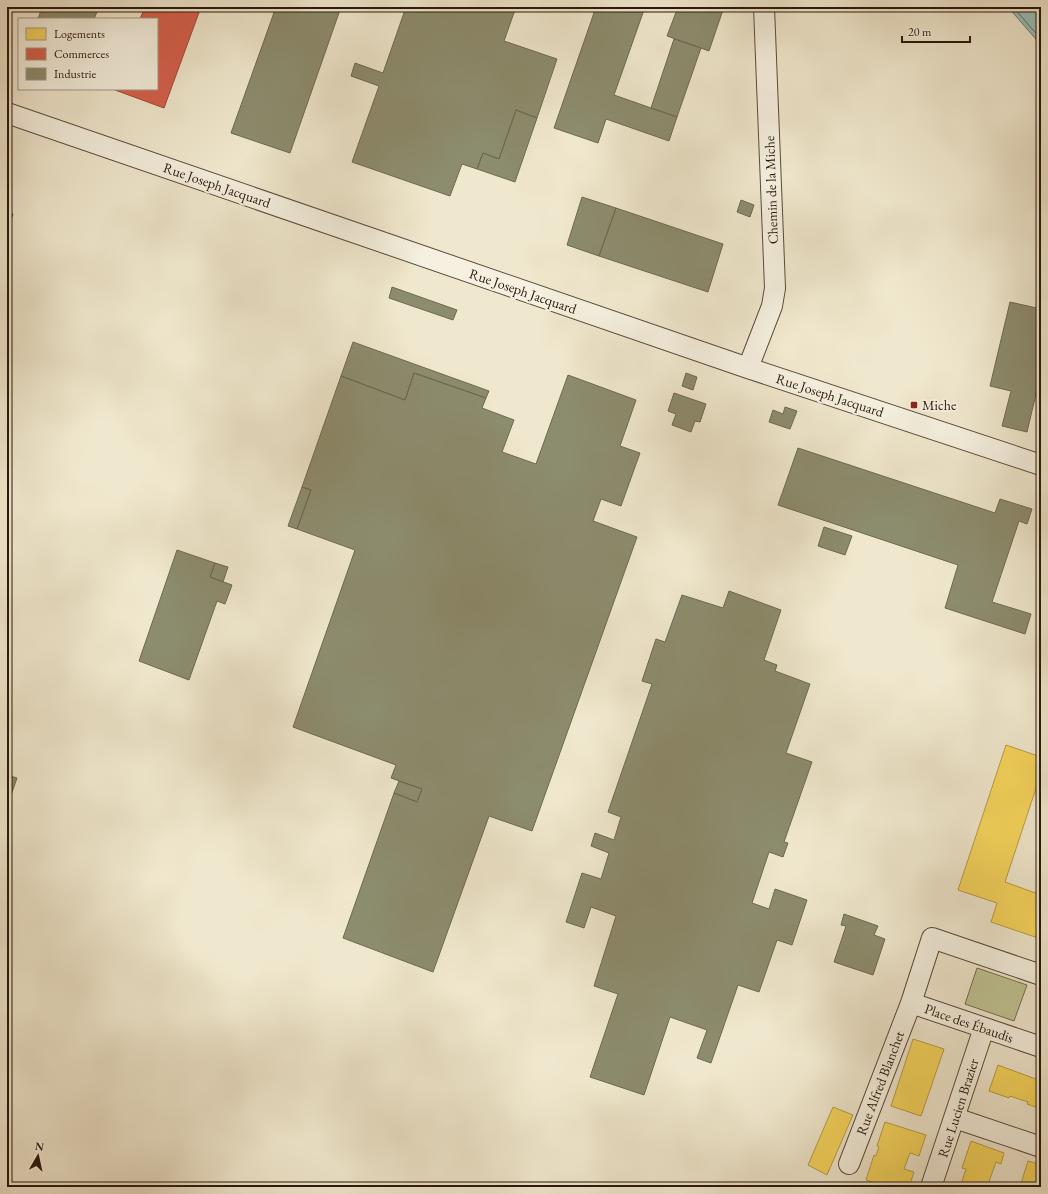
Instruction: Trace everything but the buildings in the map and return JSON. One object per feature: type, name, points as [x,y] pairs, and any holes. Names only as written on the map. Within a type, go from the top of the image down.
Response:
[{"type":"street","name":"Chemin de la Miche","points":[[748,368],[772,306],[775,288],[764,7]]},
{"type":"street","name":"Rue Joseph Jacquard","points":[[7,113],[748,368],[1041,465]]},
{"type":"street","name":"Place des Ébaudis","points":[[1041,975],[932,938],[911,1003],[1041,1047]]},
{"type":"street","name":"Rue Alfred Blanchet","points":[[849,1164],[911,1003]]},
{"type":"street","name":"Rue Lucien Brazier","points":[[932,1187],[984,1028]]},
{"type":"street","points":[[955,1118],[1041,1147]]},
{"type":"green space","points":[[977,968],[1027,985],[1014,1021],[965,1004]]},
{"type":"water","points":[[1008,7],[1041,7],[1041,45]]},
{"type":"place","name":"Miche","points":[[914,405]]}]
